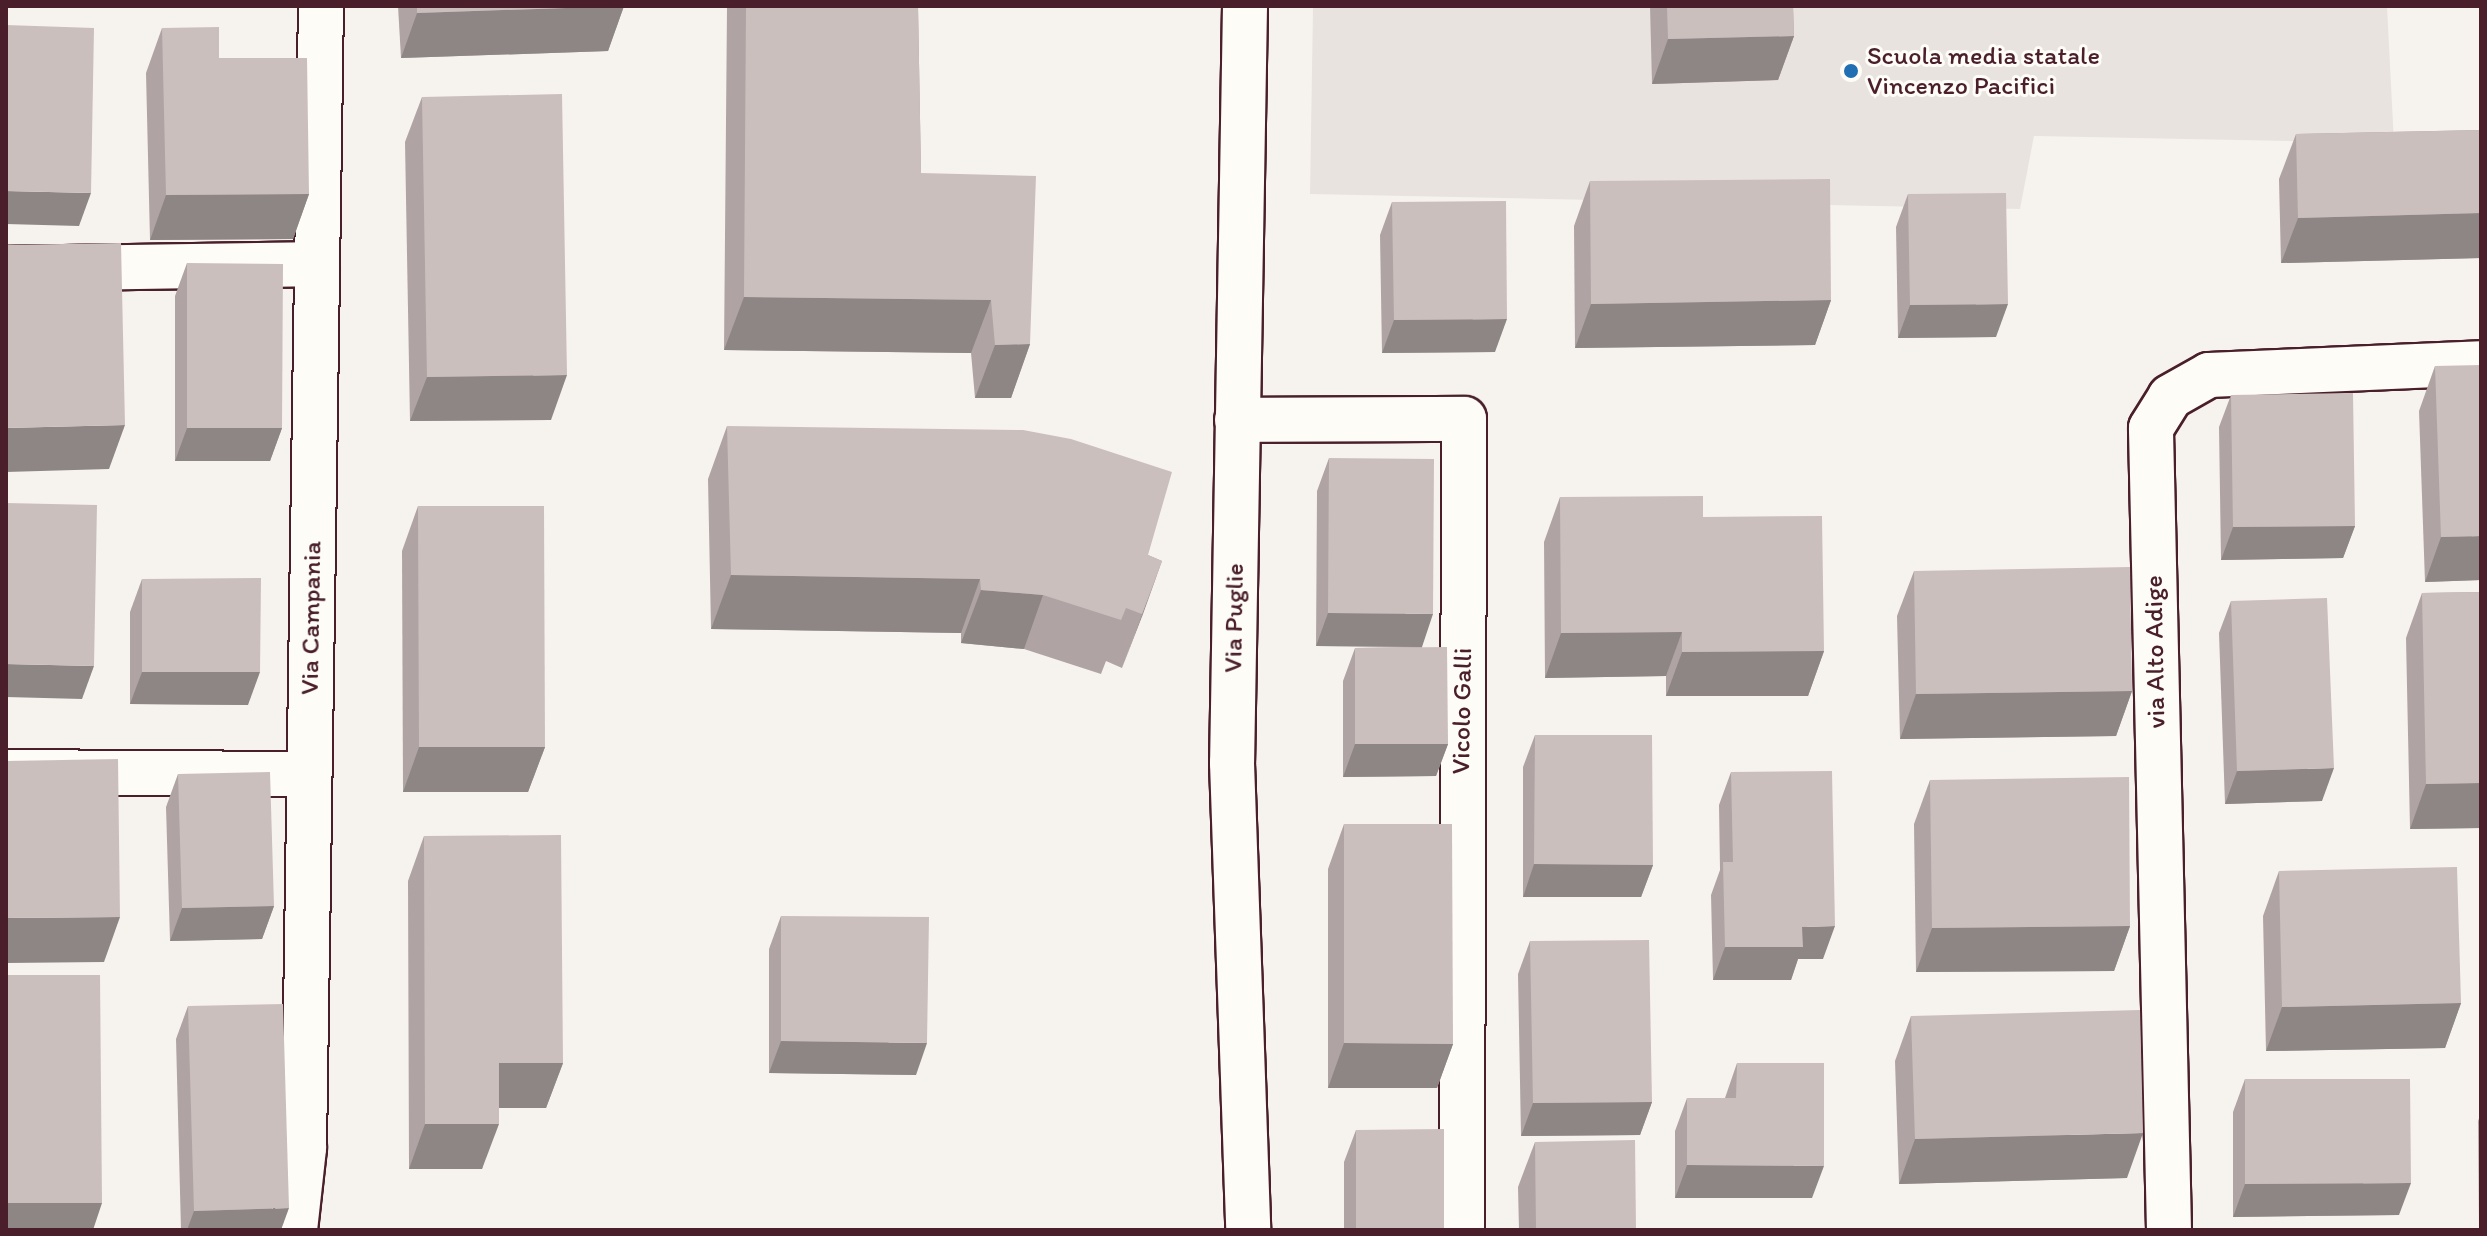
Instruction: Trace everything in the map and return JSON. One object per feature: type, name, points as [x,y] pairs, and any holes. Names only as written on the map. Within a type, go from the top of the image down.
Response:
[{"type":"street","name":"Via Campania","points":[[295,1230],[304,1148],[321,6]]},
{"type":"street","name":"Via Puglie","points":[[1245,6],[1232,763],[1248,1230]]},
{"type":"street","points":[[6,269],[317,264]]},
{"type":"street","name":"via Alto Adige","points":[[2169,1230],[2151,428],[2170,397],[2209,375],[2481,363]]},
{"type":"street","name":"Vicolo Galli","points":[[1237,420],[1464,419],[1462,1230]]},
{"type":"street","points":[[6,772],[309,774]]},
{"type":"shaded area","name":"Scuola media statale Vincenzo Pacifici","points":[[1313,6],[2387,6],[2394,143],[2034,136],[2020,209],[1310,194]]},
{"type":"building","points":[[417,6],[624,6],[417,13]]},
{"type":"building","points":[[746,6],[918,6],[921,173],[1036,176],[1030,344],[995,345],[991,300],[744,297]]},
{"type":"building","points":[[1667,6],[1793,6],[1794,36],[1668,39]]},
{"type":"building","points":[[6,25],[94,28],[91,193],[6,191]]},
{"type":"building","points":[[219,27],[219,58],[307,58],[309,194],[166,195],[162,28]]},
{"type":"building","points":[[562,94],[567,375],[427,377],[422,97]]},
{"type":"building","points":[[2481,130],[2481,213],[2298,218],[2296,134]]},
{"type":"building","points":[[1830,179],[1831,300],[1591,304],[1590,181]]},
{"type":"building","points":[[2006,193],[2008,304],[1910,305],[1908,194]]},
{"type":"building","points":[[1506,201],[1507,319],[1394,320],[1392,202]]},
{"type":"building","points":[[121,243],[125,425],[6,428],[6,245]]},
{"type":"building","points":[[187,263],[283,264],[282,428],[187,428]]},
{"type":"building","points":[[2481,365],[2481,536],[2441,537],[2435,366]]},
{"type":"building","points":[[2353,393],[2355,526],[2233,527],[2231,395]]},
{"type":"building","points":[[727,426],[1023,430],[1071,439],[1172,472],[1148,555],[1162,561],[1142,614],[1126,608],[1121,620],[1043,595],[981,590],[980,579],[731,575]]},
{"type":"building","points":[[1329,458],[1434,459],[1433,614],[1328,613]]},
{"type":"building","points":[[1703,496],[1703,517],[1822,516],[1824,651],[1682,652],[1682,632],[1561,633],[1560,497]]},
{"type":"building","points":[[6,503],[97,505],[94,666],[6,664]]},
{"type":"building","points":[[418,506],[544,506],[545,747],[419,747]]},
{"type":"building","points":[[2130,567],[2132,691],[1916,694],[1914,571]]},
{"type":"building","points":[[261,578],[260,672],[142,672],[142,579]]},
{"type":"building","points":[[2481,592],[2481,783],[2426,784],[2422,593]]},
{"type":"building","points":[[2327,598],[2334,768],[2237,771],[2231,601]]},
{"type":"building","points":[[1447,647],[1448,744],[1355,744],[1355,648]]},
{"type":"building","points":[[1535,735],[1652,735],[1653,865],[1534,864]]},
{"type":"building","points":[[118,759],[120,917],[6,918],[6,761]]},
{"type":"building","points":[[1832,771],[1835,926],[1802,927],[1803,947],[1725,947],[1723,862],[1733,862],[1731,772]]},
{"type":"building","points":[[270,772],[274,906],[182,908],[178,774]]},
{"type":"building","points":[[2129,777],[2130,926],[1932,928],[1930,780]]},
{"type":"building","points":[[1344,824],[1452,824],[1453,1044],[1344,1043]]},
{"type":"building","points":[[561,835],[563,1063],[499,1063],[499,1124],[425,1124],[424,836]]},
{"type":"building","points":[[2457,867],[2461,1003],[2282,1007],[2279,871]]},
{"type":"building","points":[[781,916],[929,917],[927,1043],[781,1041]]},
{"type":"building","points":[[1649,940],[1652,1102],[1533,1103],[1530,941]]},
{"type":"building","points":[[6,975],[100,975],[102,1203],[6,1203]]},
{"type":"building","points":[[283,1004],[289,1208],[194,1211],[188,1006]]},
{"type":"building","points":[[2140,1010],[2143,1133],[1915,1139],[1911,1016]]},
{"type":"building","points":[[1737,1063],[1824,1063],[1824,1166],[1687,1165],[1687,1098],[1736,1098]]},
{"type":"building","points":[[2245,1079],[2410,1079],[2411,1183],[2245,1184]]},
{"type":"building","points":[[1444,1129],[1444,1230],[1356,1230],[1356,1130]]},
{"type":"building","points":[[1635,1140],[1636,1230],[1536,1230],[1535,1142]]},
{"type":"building","points":[[494,1228],[494,1230],[364,1230]]},
{"type":"place","name":"Scuola media statale Vincenzo Pacifici","points":[[1851,71]]}]
